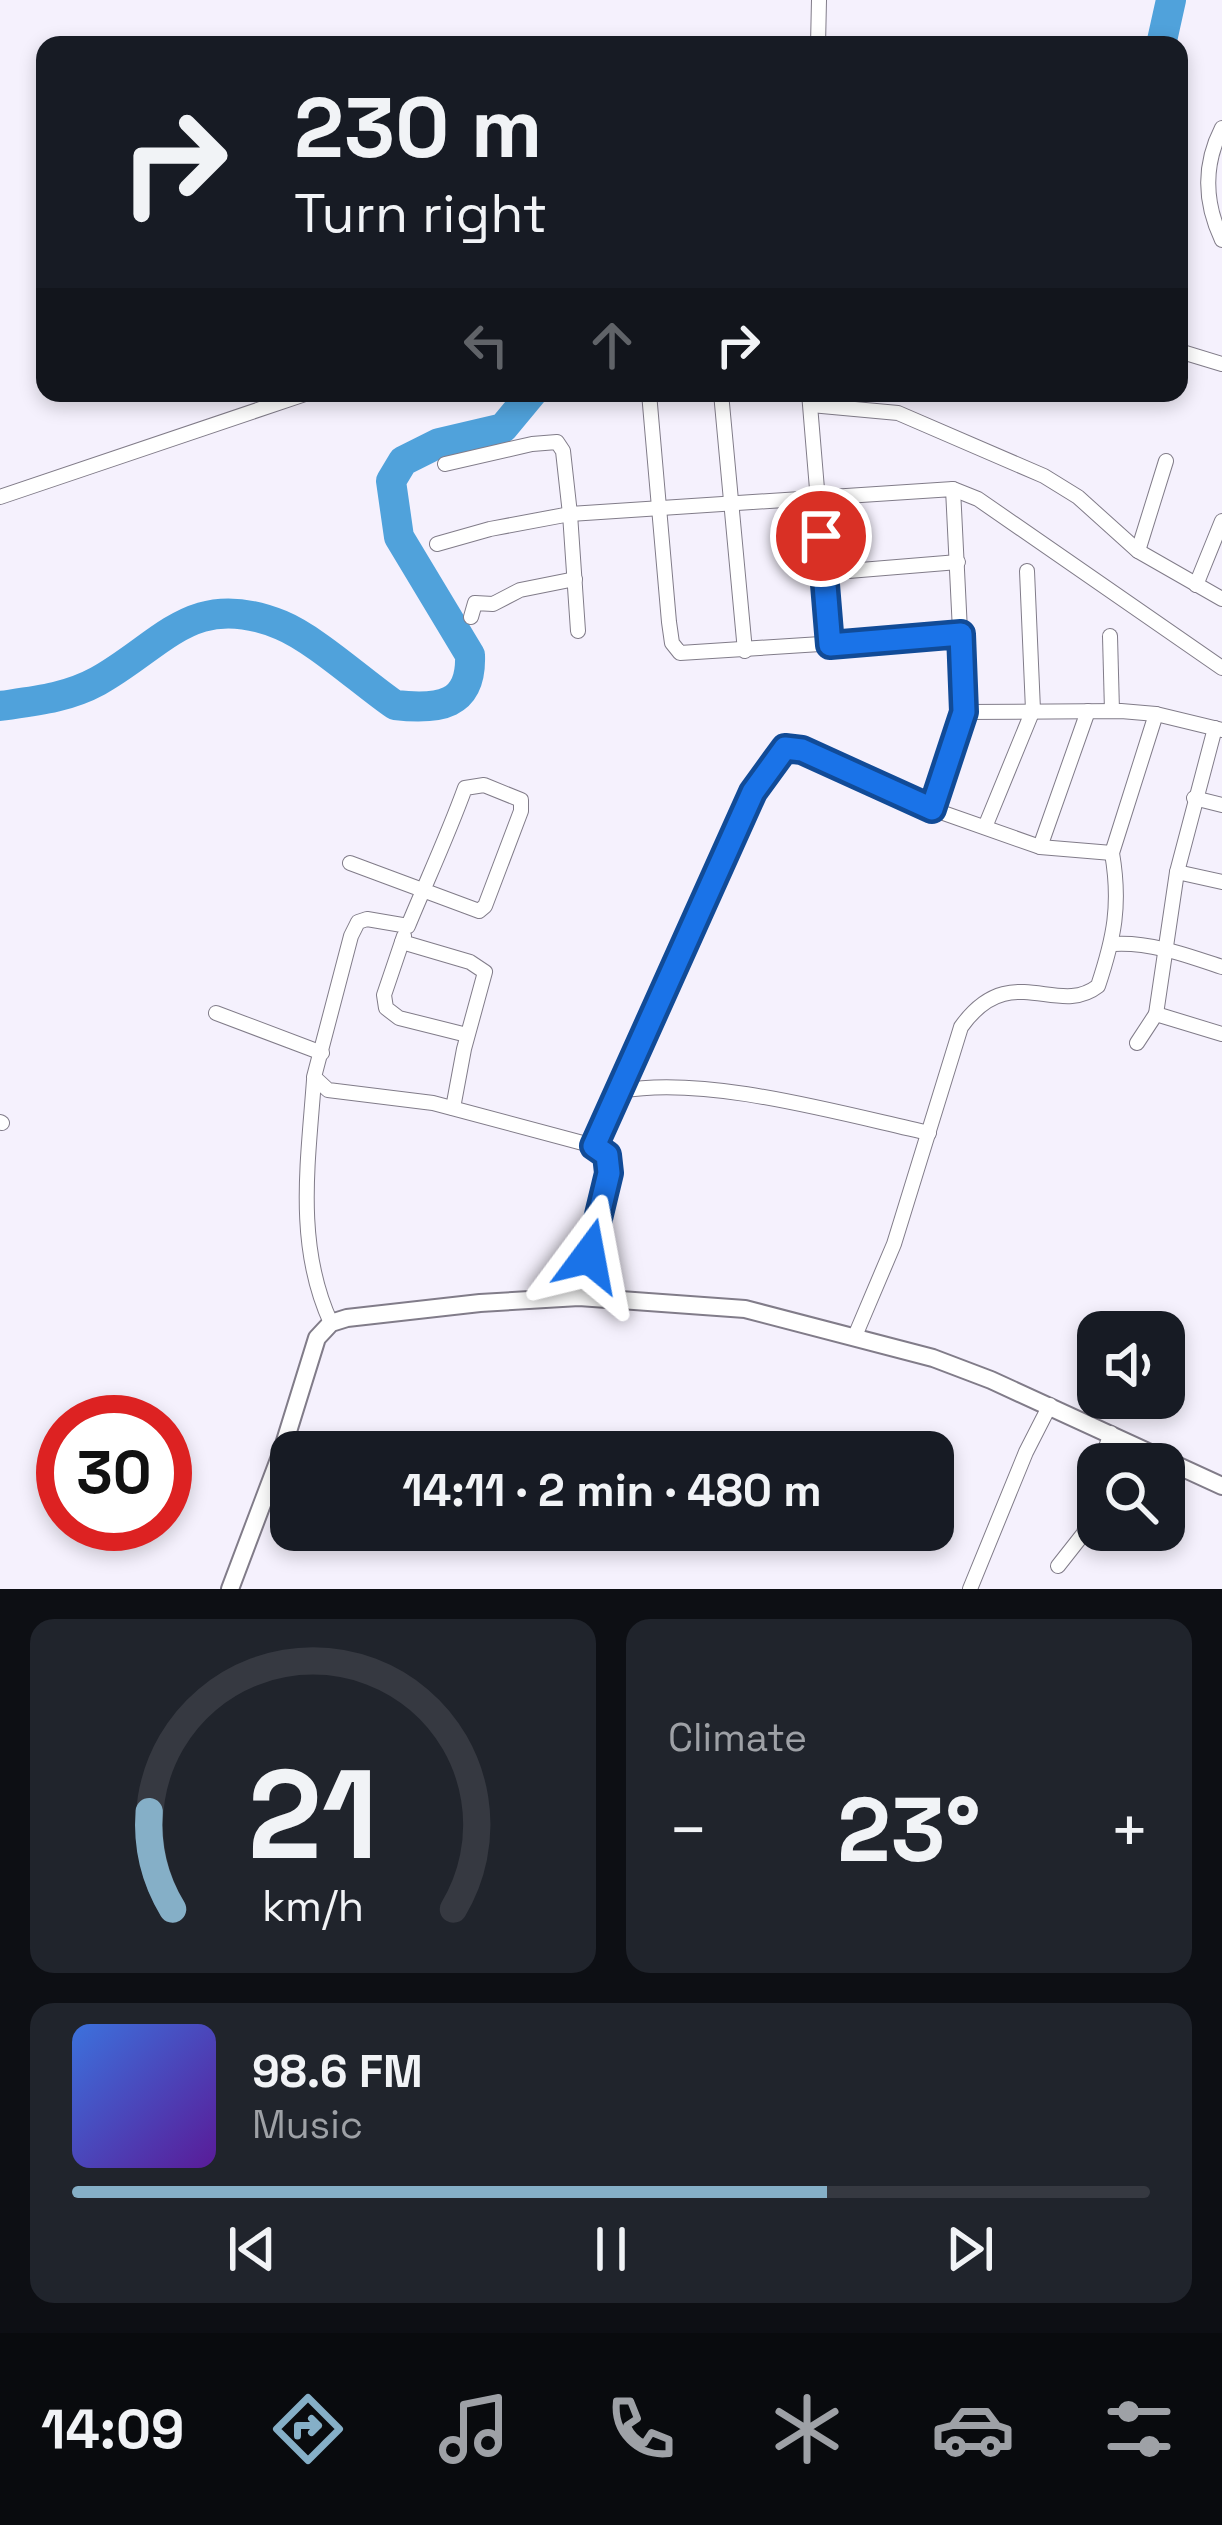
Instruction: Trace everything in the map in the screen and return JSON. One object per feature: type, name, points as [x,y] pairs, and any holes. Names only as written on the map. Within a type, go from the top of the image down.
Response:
[{"type":"street","points":[[818,36],[819,0]]},
{"type":"street","points":[[1222,128],[1208,167],[1207,189],[1222,239]]},
{"type":"street","points":[[1188,354],[1222,364]]},
{"type":"street","points":[[0,497],[281,402]]},
{"type":"street","points":[[650,402],[672,643],[680,653],[961,634]]},
{"type":"street","points":[[722,402],[746,651]]},
{"type":"street","points":[[810,402],[830,645]]},
{"type":"street","points":[[829,402],[898,413],[1044,476],[1078,497],[1138,551],[1222,599]]},
{"type":"street","points":[[445,464],[532,443],[557,442],[563,451],[578,631]]},
{"type":"street","points":[[1138,551],[1166,461]]},
{"type":"street","points":[[932,809],[964,712],[953,489]]},
{"type":"street","points":[[437,544],[570,514],[953,489],[978,499],[1222,668]]},
{"type":"street","points":[[1196,585],[1222,521]]},
{"type":"street","points":[[824,573],[958,562]]},
{"type":"street","points":[[985,827],[1033,710],[1027,571]]},
{"type":"street","points":[[471,617],[475,603],[493,604],[520,590],[575,579]]},
{"type":"street","points":[[1110,636],[1112,711]]},
{"type":"street","points":[[1040,847],[1088,711]]},
{"type":"street","points":[[964,712],[1156,713],[1218,729],[1194,798],[1177,872],[1156,1014],[1137,1043]]},
{"type":"street","points":[[855,1336],[893,1244],[951,1049],[974,1008],[998,993],[1089,993],[1098,986],[1114,944],[1112,853],[1156,713]]},
{"type":"street","points":[[594,1146],[753,792],[785,748],[802,750],[932,809],[1040,847],[1112,853]]},
{"type":"street","points":[[350,863],[423,889],[470,910],[479,911],[521,811],[521,800],[484,785],[465,788],[423,889],[405,934],[384,995],[386,1008],[399,1018],[467,1035]]},
{"type":"street","points":[[1194,798],[1222,805]]},
{"type":"street","points":[[1177,872],[1222,882]]},
{"type":"street","points":[[331,1323],[315,1288],[308,1237],[314,1077],[358,922],[376,920],[484,969],[453,1108]]},
{"type":"street","points":[[1114,944],[1168,950],[1222,967]]},
{"type":"street","points":[[216,1013],[322,1053]]},
{"type":"street","points":[[1156,1014],[1222,1034]]},
{"type":"street","points":[[314,1077],[328,1090],[453,1108],[594,1146],[607,1155],[609,1173],[579,1298]]},
{"type":"street","points":[[621,1091],[666,1086],[722,1093],[929,1133]]},
{"type":"street","points":[[230,1589],[281,1454],[317,1338],[331,1323],[388,1311],[579,1298],[746,1309],[933,1358],[1050,1405],[1222,1486]]},
{"type":"street","points":[[970,1589],[1050,1405]]},
{"type":"street","points":[[1107,1443],[1111,1433]]},
{"type":"street","points":[[1058,1566],[1077,1542]]},
{"type":"waterway","points":[[1163,36],[1171,0]]},
{"type":"waterway","points":[[0,706],[86,687],[181,626],[225,613],[251,616],[294,632],[395,705],[450,701],[465,685],[470,655],[399,537],[391,481],[403,461],[439,443],[503,428],[525,402]]},
{"type":"route","points":[[589,1256],[609,1173],[607,1155],[594,1146],[753,792],[771,763],[785,748],[802,750],[932,809],[964,712],[961,634],[830,645],[821,536]]}]
